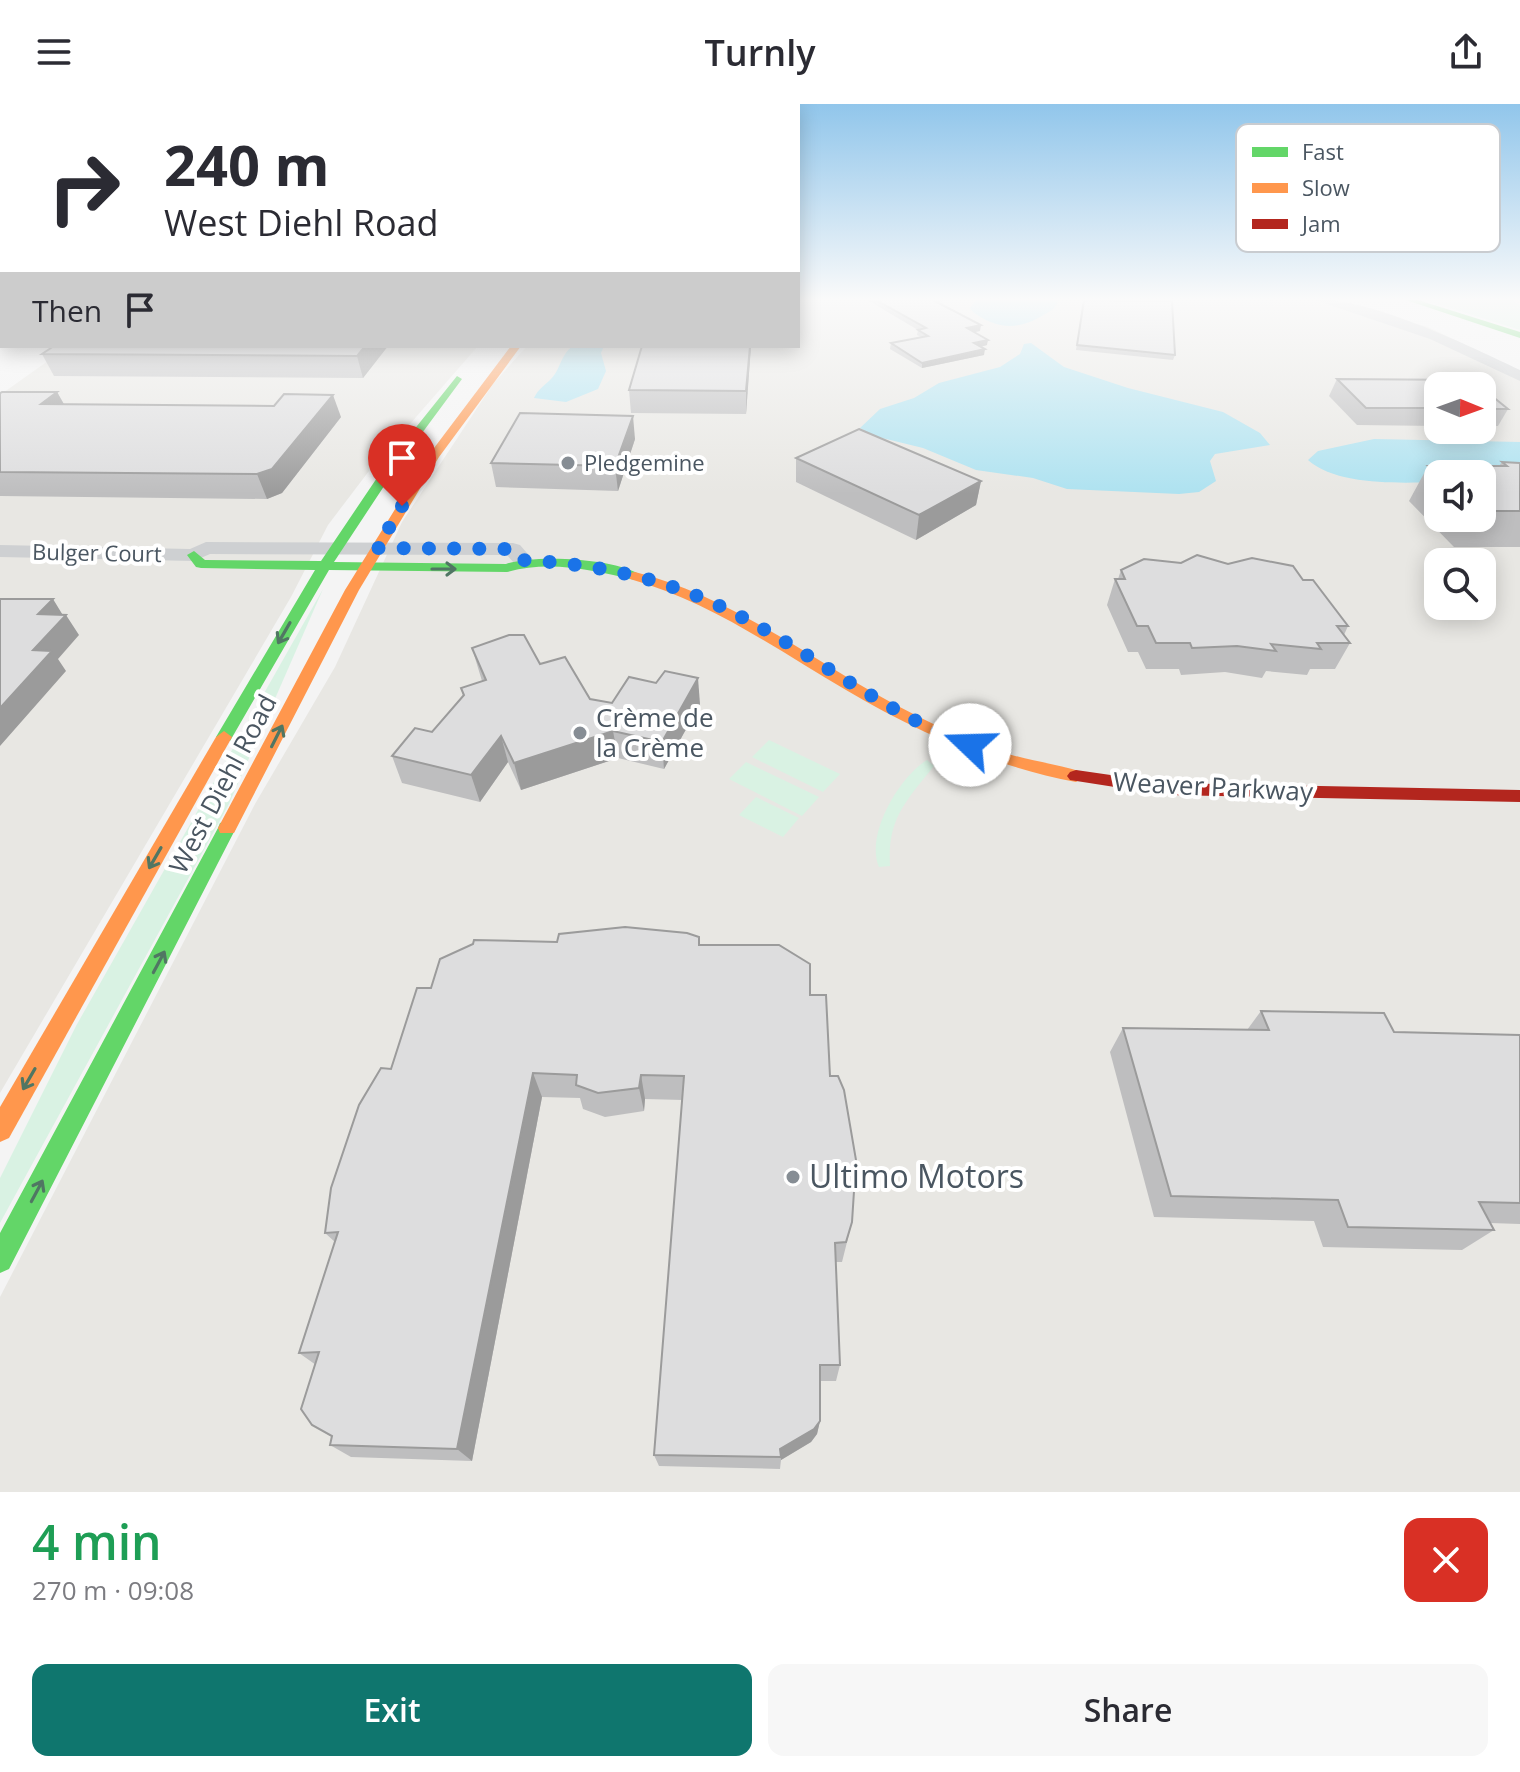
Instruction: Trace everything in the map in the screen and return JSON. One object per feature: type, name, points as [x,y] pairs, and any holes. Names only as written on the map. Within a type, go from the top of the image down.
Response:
[{"type":"main road","name":"West Diehl Road","points":[[0,1260],[372,557],[434,456],[502,365]]},
{"type":"main road","name":"West Diehl Road","points":[[0,1130],[329,557],[403,448],[466,369]]},
{"type":"main road","name":"Weaver Parkway","points":[[522,560],[600,568],[651,580],[704,599],[911,721],[995,755],[1062,774],[1177,790],[1520,796]]},
{"type":"street","points":[[1496,365],[1520,376]]},
{"type":"street","name":"Weaver Parkway","points":[[372,557],[491,547],[513,549],[522,560]]},
{"type":"street","name":"Bulger Court","points":[[0,551],[194,555],[206,548],[372,557]]},
{"type":"shaded area","points":[[43,365],[462,365],[369,471],[328,525],[291,597],[0,1093],[0,395]]},
{"type":"shaded area","points":[[510,365],[1507,365],[1520,371],[1520,1492],[0,1492],[0,1297],[255,804],[335,667],[402,522],[493,384]]},
{"type":"green space","points":[[323,589],[229,804],[0,1223],[0,1178],[76,1026]]},
{"type":"green space","points":[[769,740],[840,774],[823,792],[752,757]]},
{"type":"green space","points":[[927,760],[934,766],[907,801],[895,823],[890,866],[879,867],[877,839],[887,808],[906,779]]},
{"type":"green space","points":[[746,762],[819,797],[802,816],[729,779]]},
{"type":"green space","points":[[756,797],[799,818],[783,837],[739,815]]},
{"type":"water","points":[[559,365],[604,365],[606,371],[598,389],[566,402],[534,398]]},
{"type":"water","points":[[1061,365],[1128,388],[1223,412],[1260,433],[1270,445],[1215,454],[1210,461],[1216,481],[1199,492],[1179,494],[1067,489],[1033,478],[976,470],[923,448],[874,436],[860,428],[880,409],[914,398],[939,383],[1000,367]]},
{"type":"water","points":[[1374,439],[1424,440],[1424,444],[1520,442],[1520,482],[1496,477],[1496,460],[1424,460],[1424,482],[1352,479],[1335,475],[1308,460],[1318,451]]},
{"type":"building","points":[[636,365],[748,365],[746,391],[629,390]]},
{"type":"building","points":[[1337,379],[1424,380],[1424,408],[1366,408]]},
{"type":"building","points":[[2,392],[57,392],[41,404],[274,406],[284,394],[333,395],[272,469],[257,474],[0,472]]},
{"type":"building","points":[[1496,399],[1508,409],[1496,409]]},
{"type":"building","points":[[520,413],[633,416],[615,466],[491,463]]},
{"type":"building","points":[[859,429],[981,481],[919,515],[796,458]]},
{"type":"building","points":[[1502,462],[1520,463],[1520,511],[1496,511],[1496,466],[1507,466]]},
{"type":"building","points":[[1197,555],[1228,564],[1252,558],[1293,566],[1303,580],[1313,580],[1348,626],[1337,626],[1350,643],[1317,643],[1321,649],[1271,644],[1276,651],[1237,646],[1192,648],[1190,643],[1156,643],[1148,626],[1137,626],[1115,579],[1125,579],[1121,570],[1144,559],[1181,563]]},
{"type":"building","points":[[0,599],[53,599],[38,614],[66,615],[33,650],[52,651],[0,708]]},
{"type":"building","points":[[509,635],[524,635],[540,664],[565,657],[590,699],[612,703],[629,677],[656,683],[665,671],[698,678],[662,742],[613,731],[514,763],[501,736],[471,775],[392,756],[415,728],[432,732],[464,695],[461,688],[486,680],[472,648]]},
{"type":"building","points":[[625,927],[687,933],[699,937],[699,945],[779,945],[810,964],[810,995],[826,995],[830,1076],[838,1076],[844,1090],[856,1160],[852,1222],[846,1242],[835,1243],[840,1365],[820,1365],[820,1421],[814,1429],[780,1449],[781,1457],[654,1455],[684,1076],[641,1075],[639,1088],[598,1093],[576,1085],[577,1075],[533,1073],[457,1449],[330,1445],[332,1436],[312,1425],[301,1409],[319,1352],[299,1353],[338,1232],[325,1233],[331,1188],[359,1105],[381,1068],[391,1069],[417,988],[431,988],[440,959],[473,944],[474,940],[557,942],[559,934]]},
{"type":"building","points":[[1261,1011],[1384,1013],[1394,1032],[1520,1035],[1520,1203],[1479,1202],[1494,1230],[1348,1227],[1338,1200],[1171,1196],[1123,1028],[1269,1030]]},
{"type":"traffic: fast","points":[[224,737],[311,586],[389,469],[457,379]]},
{"type":"traffic: fast","points":[[194,555],[201,564],[507,568],[520,563],[552,561],[635,576]]},
{"type":"traffic: fast","points":[[0,1260],[227,828]]},
{"type":"traffic: slow","points":[[227,828],[352,590],[434,456],[502,365]]},
{"type":"traffic: slow","points":[[635,576],[675,588],[712,605],[888,707],[961,743],[1036,768],[1076,776]]},
{"type":"traffic: slow","points":[[0,1130],[224,737]]},
{"type":"traffic: jam","points":[[1076,776],[1166,789],[1520,796]]},
{"type":"place","name":"Pledgemine","points":[[568,463]]},
{"type":"place","name":"Crème de la Crème","points":[[580,733]]},
{"type":"place","name":"Ultimo Motors","points":[[793,1177]]},
{"type":"route","points":[[402,506],[377,548],[513,549],[522,560],[600,568],[679,589],[744,620],[911,721],[970,745]]}]
